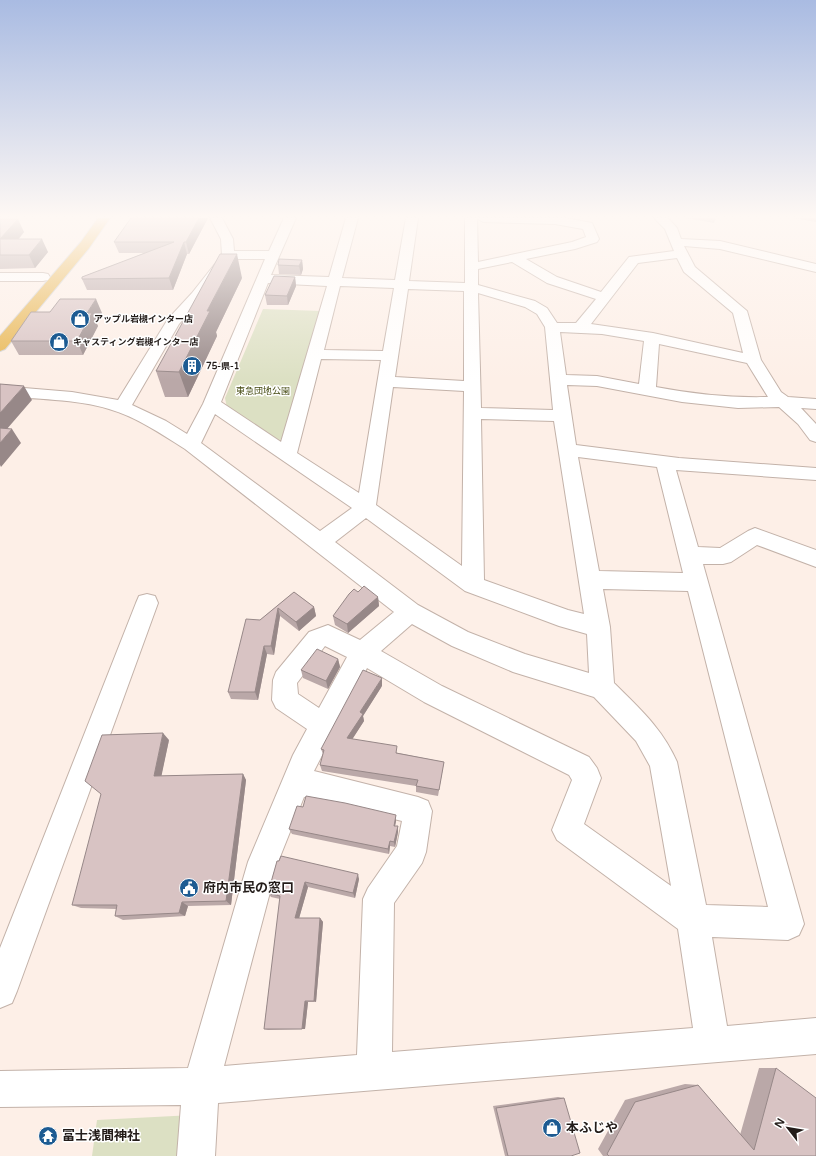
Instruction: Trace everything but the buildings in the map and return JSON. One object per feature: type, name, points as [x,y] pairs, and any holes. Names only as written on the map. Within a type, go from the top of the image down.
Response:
[{"type":"highway","points":[[14,309],[48,272]]},
{"type":"highway","points":[[0,346],[62,272]]},
{"type":"street","points":[[122,408],[172,322],[197,296],[215,272]]},
{"type":"street","points":[[191,445],[212,404],[266,272]]},
{"type":"street","points":[[287,455],[337,272]]},
{"type":"street","points":[[320,542],[366,508],[403,272]]},
{"type":"street","points":[[471,272],[473,586]]},
{"type":"street","points":[[538,272],[552,280],[603,297]]},
{"type":"street","points":[[581,327],[624,272]]},
{"type":"street","points":[[693,272],[740,311],[753,360],[775,395],[804,420],[816,436]]},
{"type":"street","points":[[0,277],[43,277]]},
{"type":"street","points":[[263,279],[471,287],[530,304],[542,311],[552,327],[562,416],[598,627],[602,688]]},
{"type":"street","points":[[552,327],[581,327],[652,339],[753,360]]},
{"type":"street","points":[[647,391],[652,339]]},
{"type":"street","points":[[314,354],[390,356]]},
{"type":"street","points":[[558,380],[597,381],[682,397],[738,403],[783,402],[816,404]]},
{"type":"street","points":[[386,382],[472,386]]},
{"type":"street","points":[[0,391],[72,396],[113,404],[160,425],[191,445],[410,612],[460,639],[522,664],[602,688],[645,732],[663,762],[693,920],[713,1044]]},
{"type":"street","points":[[212,404],[366,508],[473,586],[567,619],[598,627]]},
{"type":"street","points":[[472,413],[562,416]]},
{"type":"street","points":[[568,450],[665,462],[816,474]]},
{"type":"street","points":[[324,725],[285,700],[285,680],[317,639],[328,636],[362,653],[433,694],[579,766],[587,778],[567,830],[693,920],[788,924],[665,462]]},
{"type":"street","points":[[690,555],[723,556],[755,536],[816,559]]},
{"type":"street","points":[[590,580],[697,582]]},
{"type":"street","points":[[0,991],[147,603]]},
{"type":"street","points":[[196,1156],[201,1086],[263,862],[296,780],[362,653],[410,612]]},
{"type":"street","points":[[296,780],[418,811],[410,852],[379,900],[374,1072]]},
{"type":"street","points":[[0,1089],[201,1086],[816,1036]]},
{"type":"green space","name":"東急団地公園","points":[[263,309],[321,311],[283,439],[276,441],[227,408],[225,398]]},
{"type":"green space","points":[[193,1115],[190,1156],[92,1156],[97,1120]]},
{"type":"place","name":"アップル岩槻インター店","points":[[80,319]]},
{"type":"place","name":"キャスティング岩槻インター店","points":[[59,342]]},
{"type":"place","name":"75-県-1","points":[[192,366]]},
{"type":"place","name":"府内市民の窓口","points":[[189,888]]},
{"type":"place","name":"本ふじや","points":[[552,1128]]},
{"type":"place","name":"冨士浅間神社","points":[[48,1136]]}]
